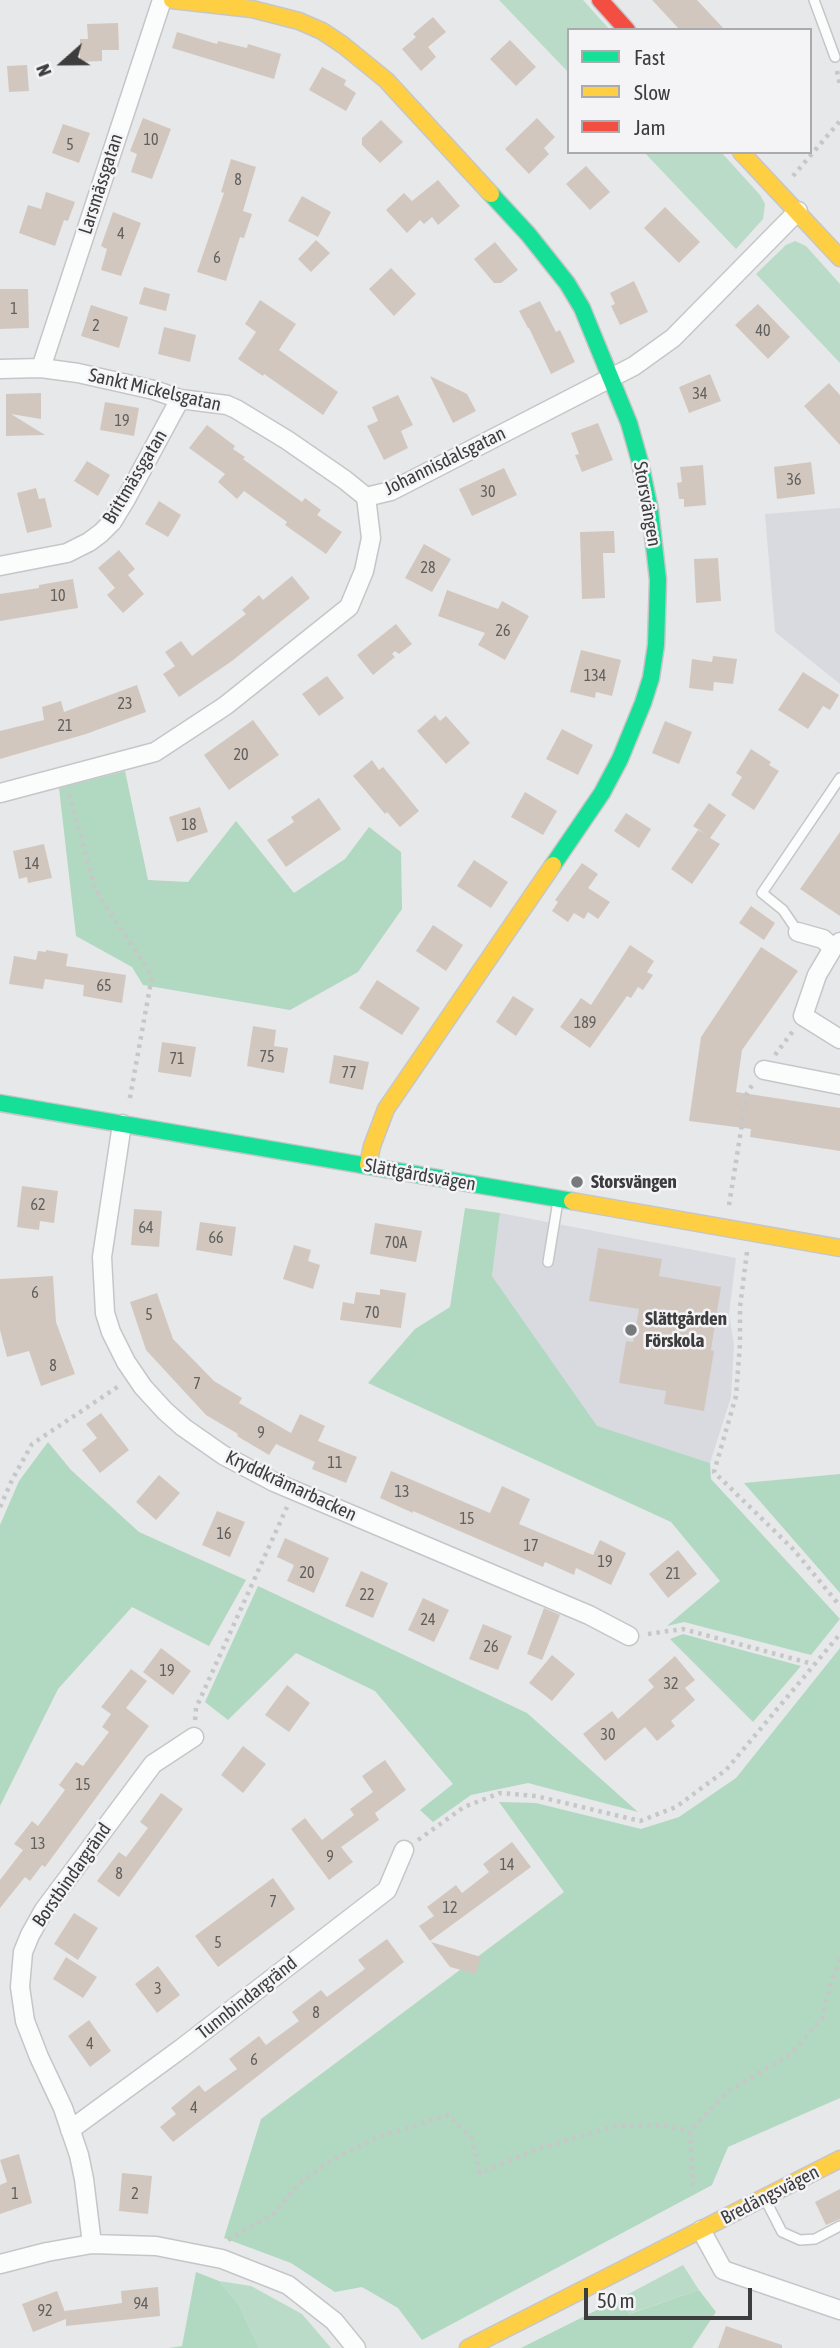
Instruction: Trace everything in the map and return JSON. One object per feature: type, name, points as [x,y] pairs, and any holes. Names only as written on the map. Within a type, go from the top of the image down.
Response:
[{"type":"street","name":"Larsmässgatan","points":[[41,368],[162,0]]},
{"type":"street","name":"Storsvängen","points":[[172,0],[252,9],[299,21],[322,32],[365,61],[386,80],[551,261],[582,308],[612,379],[640,461],[655,545],[658,580],[657,635],[651,678],[620,759],[602,793],[386,1109],[368,1165]]},
{"type":"street","points":[[600,0],[625,28]]},
{"type":"street","points":[[743,154],[840,258]]},
{"type":"street","name":"Johannisdalsgatan","points":[[0,793],[155,752],[189,732],[245,691],[349,607],[358,589],[369,551],[371,538],[366,497],[391,491],[635,366],[673,338],[797,211]]},
{"type":"street","name":"Sankt Mickelsgatan","points":[[0,369],[41,368],[115,381],[180,399],[236,409],[296,446],[366,497]]},
{"type":"street","name":"Brittmässgatan","points":[[0,566],[67,553],[101,533],[112,522],[126,499],[180,399]]},
{"type":"street","points":[[798,932],[837,945],[817,975],[803,1016],[840,1039]]},
{"type":"street","points":[[764,1070],[840,1085]]},
{"type":"street","name":"Slättgårdsvägen","points":[[0,1103],[840,1248]]},
{"type":"street","name":"Kryddkrämarbacken","points":[[122,1124],[102,1257],[103,1296],[111,1332],[135,1376],[165,1410],[200,1440],[253,1471],[589,1615],[629,1636]]},
{"type":"street","name":"Borstbindargränd","points":[[92,2244],[84,2179],[71,2130],[25,2021],[20,1987],[23,1952],[44,1910],[153,1764],[194,1737]]},
{"type":"street","name":"Tunnbindargränd","points":[[71,2130],[387,1890],[404,1850]]},
{"type":"street","name":"Bredängsvägen","points":[[468,2348],[840,2159]]},
{"type":"street","name":"Bredängsvägen","points":[[701,2230],[723,2270],[840,2310]]},
{"type":"street","points":[[0,2264],[92,2244],[156,2246],[203,2254],[288,2286],[334,2322],[356,2348]]},
{"type":"lane","points":[[814,0],[835,57]]},
{"type":"lane","points":[[798,932],[783,910],[762,893],[840,778]]},
{"type":"lane","points":[[548,1262],[559,1200]]},
{"type":"lane","points":[[765,2198],[782,2232],[800,2240],[815,2239],[840,2226]]},
{"type":"path","points":[[779,193],[840,121]]},
{"type":"path","points":[[65,776],[96,891],[152,976],[129,1105],[122,1124]]},
{"type":"path","points":[[729,1209],[747,1093],[803,1016]]},
{"type":"path","points":[[750,1233],[740,1307],[736,1396],[714,1472],[794,1550],[840,1606]]},
{"type":"path","points":[[0,1507],[32,1444],[135,1376]]},
{"type":"path","points":[[194,1737],[195,1708],[294,1490]]},
{"type":"path","points":[[629,1636],[682,1629],[813,1664]]},
{"type":"path","points":[[404,1850],[464,1807],[500,1793],[536,1796],[640,1821],[676,1807],[726,1770],[840,1634]]},
{"type":"path","points":[[693,2186],[690,2131],[727,2092],[791,2054],[822,2018],[840,1959]]},
{"type":"path","points":[[203,2254],[275,2213],[298,2184],[337,2157],[378,2137],[448,2115],[471,2138],[480,2173],[538,2149],[615,2126],[662,2125],[690,2131]]},
{"type":"shaded area","points":[[840,508],[840,684],[775,632],[765,514]]},
{"type":"shaded area","name":"Slättgården Förskola","points":[[500,1213],[736,1258],[729,1314],[734,1345],[731,1397],[710,1463],[597,1427],[492,1276]]},
{"type":"green space","points":[[499,0],[583,0],[608,28],[567,28],[567,71]]},
{"type":"green space","points":[[646,154],[723,154],[765,204],[763,219],[736,249]]},
{"type":"green space","points":[[795,241],[806,246],[840,284],[840,363],[756,274],[786,245]]},
{"type":"green space","points":[[125,771],[148,880],[188,882],[236,821],[294,893],[345,859],[369,827],[401,852],[402,909],[358,972],[290,1010],[143,985],[132,967],[76,936],[59,788]]},
{"type":"green space","points":[[465,1208],[500,1213],[492,1276],[597,1426],[710,1463],[711,1479],[840,1619],[811,1655],[684,1622],[667,1626],[720,1581],[671,1522],[368,1383],[415,1329],[450,1307]]},
{"type":"green space","points":[[48,1442],[71,1470],[139,1532],[246,1580],[209,1646],[132,1607],[58,1689],[0,1806],[0,1525],[19,1481]]},
{"type":"green space","points":[[840,1474],[840,1593],[744,1483]]},
{"type":"green space","points":[[258,1586],[527,1713],[638,1812],[528,1783],[471,1795],[433,1822],[420,1810],[453,1784],[375,1691],[296,1653],[228,1720],[205,1702]]},
{"type":"green space","points":[[683,1634],[801,1666],[753,1722],[670,1639]]},
{"type":"green space","points":[[840,1648],[840,2098],[728,2147],[712,2185],[422,2340],[398,2308],[362,2287],[335,2292],[291,2263],[224,2238],[261,2119],[564,1892],[499,1802],[536,1803],[641,1829],[679,1817],[736,1778]]},
{"type":"green space","points":[[683,2265],[699,2290],[628,2314],[619,2299]]},
{"type":"green space","points":[[196,2272],[219,2281],[239,2305],[259,2348],[169,2348],[182,2346]]},
{"type":"green space","points":[[219,2281],[251,2286],[302,2314],[331,2348],[259,2348],[239,2305]]},
{"type":"green space","points":[[699,2290],[716,2312],[692,2348],[521,2348],[619,2299],[629,2314]]},
{"type":"building","points":[[652,0],[697,0],[723,28],[678,28]]},
{"type":"building","points":[[433,17],[446,32],[428,47],[436,57],[421,71],[402,49],[416,37],[413,34]]},
{"type":"building","points":[[118,23],[119,50],[102,50],[102,61],[80,62],[80,39],[88,39],[87,24]]},
{"type":"building","points":[[177,32],[217,44],[218,41],[247,48],[248,44],[281,54],[274,79],[172,48]]},
{"type":"building","points":[[510,40],[536,67],[516,86],[490,59]]},
{"type":"building","points":[[27,65],[29,91],[9,92],[7,66]]},
{"type":"building","points":[[322,67],[346,80],[344,85],[356,93],[346,111],[309,90]]},
{"type":"building","points":[[143,118],[171,129],[152,179],[131,172],[137,154],[130,151]]},
{"type":"building","points":[[537,118],[555,137],[544,148],[549,154],[529,174],[505,149]]},
{"type":"building","points":[[381,120],[403,142],[380,163],[362,145],[362,138]]},
{"type":"building","points":[[63,124],[90,133],[79,163],[52,153]]},
{"type":"building","points":[[231,159],[256,167],[243,211],[252,214],[244,238],[240,237],[226,281],[197,272],[224,193],[221,192]]},
{"type":"building","points":[[586,166],[610,192],[590,210],[566,184]]},
{"type":"building","points":[[438,180],[460,206],[438,225],[432,217],[424,224],[420,220],[407,233],[386,210],[404,193],[412,201]]},
{"type":"building","points":[[46,192],[75,202],[68,221],[64,220],[55,246],[19,233],[28,205],[41,209]]},
{"type":"building","points":[[302,196],[331,212],[318,237],[288,221]]},
{"type":"building","points":[[665,207],[700,242],[679,263],[644,228]]},
{"type":"building","points":[[113,212],[141,223],[121,276],[101,270],[107,249],[101,246]]},
{"type":"building","points":[[316,240],[330,253],[311,272],[298,259]]},
{"type":"building","points":[[495,242],[518,270],[501,283],[494,283],[474,259]]},
{"type":"building","points":[[391,268],[416,294],[394,316],[369,289]]},
{"type":"building","points":[[634,281],[648,312],[620,325],[611,306],[615,304],[610,293]]},
{"type":"building","points":[[144,287],[170,294],[166,311],[139,304]]},
{"type":"building","points":[[0,289],[28,289],[29,328],[0,329]]},
{"type":"building","points":[[260,300],[296,324],[279,350],[338,392],[323,415],[238,359],[256,332],[245,324]]},
{"type":"building","points":[[540,301],[556,332],[560,330],[575,362],[551,374],[519,311]]},
{"type":"building","points":[[758,304],[790,337],[768,359],[735,325]]},
{"type":"building","points":[[91,305],[128,317],[119,348],[81,336]]},
{"type":"building","points":[[164,327],[196,335],[190,362],[158,354]]},
{"type":"building","points":[[710,374],[721,401],[689,413],[679,387]]},
{"type":"building","points":[[430,376],[467,394],[476,411],[453,423]]},
{"type":"building","points":[[829,383],[840,395],[840,445],[804,406]]},
{"type":"building","points":[[41,393],[41,419],[11,414],[45,435],[6,436],[6,394]]},
{"type":"building","points":[[398,395],[413,425],[401,431],[408,448],[384,460],[367,426],[378,421],[372,407]]},
{"type":"building","points":[[105,402],[139,408],[134,436],[100,430]]},
{"type":"building","points":[[598,423],[613,460],[582,472],[575,455],[579,454],[571,433]]},
{"type":"building","points":[[207,425],[235,446],[233,449],[245,457],[243,459],[302,502],[305,498],[321,510],[317,515],[342,532],[326,554],[244,491],[237,499],[218,482],[225,474],[189,448]]},
{"type":"building","points":[[87,461],[110,475],[98,496],[74,481]]},
{"type":"building","points":[[811,462],[815,494],[777,499],[774,467]]},
{"type":"building","points":[[703,465],[706,505],[684,507],[684,499],[679,499],[677,483],[682,482],[680,467]]},
{"type":"building","points":[[504,468],[517,495],[472,516],[459,489]]},
{"type":"building","points":[[36,488],[39,499],[45,498],[52,527],[27,533],[17,493]]},
{"type":"building","points":[[159,501],[181,515],[168,537],[145,524]]},
{"type":"building","points":[[614,531],[615,553],[603,553],[605,598],[582,599],[580,532]]},
{"type":"building","points":[[424,544],[451,559],[432,592],[405,578]]},
{"type":"building","points":[[119,550],[135,569],[128,575],[144,594],[123,613],[107,595],[115,588],[98,568]]},
{"type":"building","points":[[718,558],[721,601],[696,603],[694,559]]},
{"type":"building","points":[[292,576],[310,598],[232,661],[179,697],[163,674],[175,666],[165,652],[181,641],[192,656],[246,614],[242,610],[259,595],[263,600]]},
{"type":"building","points":[[73,579],[78,608],[0,621],[0,594]]},
{"type":"building","points":[[447,590],[498,609],[502,601],[529,616],[505,660],[478,645],[485,633],[438,616]]},
{"type":"building","points":[[396,624],[412,644],[399,654],[395,651],[392,654],[395,657],[373,675],[357,655]]},
{"type":"building","points":[[581,650],[621,660],[612,696],[596,692],[595,698],[570,692]]},
{"type":"building","points":[[713,656],[737,659],[733,684],[714,682],[713,691],[689,688],[692,659],[712,662]]},
{"type":"building","points":[[803,672],[839,695],[830,710],[823,706],[808,729],[778,710]]},
{"type":"building","points":[[327,676],[344,698],[319,716],[302,694]]},
{"type":"building","points":[[137,685],[146,712],[86,734],[0,759],[0,731],[44,720],[42,707],[61,701],[64,712]]},
{"type":"building","points":[[435,715],[440,721],[446,716],[470,743],[446,764],[417,731]]},
{"type":"building","points":[[253,720],[279,755],[229,790],[204,755]]},
{"type":"building","points":[[665,721],[692,732],[679,764],[652,753]]},
{"type":"building","points":[[562,729],[593,745],[578,775],[546,759]]},
{"type":"building","points":[[751,749],[771,762],[769,765],[779,771],[754,810],[731,795],[742,777],[736,773]]},
{"type":"building","points":[[372,760],[379,770],[383,767],[419,811],[400,827],[387,812],[385,814],[353,776]]},
{"type":"building","points":[[525,792],[557,811],[543,835],[511,817]]},
{"type":"building","points":[[319,798],[341,829],[286,867],[267,840],[294,822],[291,817]]},
{"type":"building","points":[[709,803],[726,815],[710,838],[720,844],[692,884],[671,869],[698,830],[704,833],[693,826]]},
{"type":"building","points":[[200,807],[208,832],[177,842],[169,817]]},
{"type":"building","points":[[626,813],[651,829],[639,848],[614,831]]},
{"type":"building","points":[[840,832],[840,916],[800,889]]},
{"type":"building","points":[[44,844],[52,878],[28,883],[27,877],[19,879],[13,851]]},
{"type":"building","points":[[474,860],[508,882],[491,908],[457,886]]},
{"type":"building","points":[[582,863],[598,874],[588,888],[610,902],[598,919],[588,912],[584,919],[574,913],[568,922],[552,911],[558,902],[555,900]]},
{"type":"building","points":[[751,906],[775,923],[764,940],[739,923]]},
{"type":"building","points":[[433,925],[463,945],[446,971],[416,951]]},
{"type":"building","points":[[630,945],[654,961],[647,972],[653,975],[643,990],[638,987],[631,998],[627,996],[590,1048],[560,1027],[581,998],[591,1005]]},
{"type":"building","points":[[761,947],[798,971],[742,1050],[736,1092],[840,1108],[840,1151],[750,1137],[751,1129],[689,1121],[701,1037]]},
{"type":"building","points":[[38,951],[68,954],[66,966],[126,975],[122,1003],[83,996],[84,985],[45,979],[43,989],[9,984],[14,956],[36,960]]},
{"type":"building","points":[[377,980],[420,1008],[402,1035],[359,1008]]},
{"type":"building","points":[[513,996],[534,1009],[516,1036],[496,1022]]},
{"type":"building","points":[[253,1026],[276,1030],[274,1046],[288,1048],[284,1073],[247,1066]]},
{"type":"building","points":[[162,1042],[196,1047],[191,1077],[158,1072]]},
{"type":"building","points":[[334,1055],[369,1062],[363,1090],[329,1083]]},
{"type":"building","points":[[22,1186],[58,1191],[54,1223],[40,1221],[39,1230],[17,1227]]},
{"type":"building","points":[[134,1209],[162,1211],[159,1247],[131,1245]]},
{"type":"building","points":[[200,1222],[236,1227],[232,1256],[196,1250]]},
{"type":"building","points":[[375,1223],[422,1231],[416,1262],[370,1254]]},
{"type":"building","points":[[294,1245],[311,1250],[308,1261],[320,1265],[313,1289],[283,1279]]},
{"type":"building","points":[[598,1248],[662,1259],[659,1276],[721,1287],[704,1411],[664,1404],[666,1391],[619,1383],[626,1341],[633,1342],[639,1309],[589,1301]]},
{"type":"building","points":[[53,1276],[56,1322],[75,1374],[41,1386],[29,1351],[7,1357],[0,1330],[0,1279]]},
{"type":"building","points":[[380,1289],[406,1293],[401,1328],[340,1320],[343,1302],[354,1304],[356,1292],[380,1295]]},
{"type":"building","points":[[157,1293],[173,1339],[214,1381],[242,1398],[239,1403],[291,1433],[300,1414],[325,1426],[318,1441],[357,1457],[346,1483],[312,1469],[315,1462],[276,1444],[269,1455],[206,1415],[146,1350],[130,1302]]},
{"type":"building","points":[[101,1413],[129,1450],[100,1473],[82,1450],[97,1438],[86,1424]]},
{"type":"building","points":[[391,1471],[490,1513],[502,1486],[530,1499],[519,1524],[593,1555],[600,1540],[626,1553],[611,1585],[576,1568],[574,1575],[545,1562],[543,1567],[380,1498]]},
{"type":"building","points":[[159,1475],[180,1493],[156,1520],[136,1502]]},
{"type":"building","points":[[217,1511],[245,1522],[230,1557],[202,1545]]},
{"type":"building","points":[[285,1538],[329,1558],[314,1593],[287,1581],[294,1565],[277,1557]]},
{"type":"building","points":[[678,1550],[697,1574],[668,1598],[649,1574]]},
{"type":"building","points":[[361,1571],[388,1583],[373,1618],[345,1606]]},
{"type":"building","points":[[423,1598],[449,1610],[434,1642],[408,1630]]},
{"type":"building","points":[[544,1608],[560,1615],[542,1660],[527,1654]]},
{"type":"building","points":[[483,1624],[512,1636],[498,1670],[469,1659]]},
{"type":"building","points":[[161,1648],[191,1671],[173,1695],[143,1672]]},
{"type":"building","points":[[552,1655],[575,1674],[552,1701],[529,1683]]},
{"type":"building","points":[[675,1656],[695,1680],[685,1688],[695,1700],[671,1721],[675,1726],[657,1741],[645,1727],[605,1761],[583,1734],[612,1711],[618,1719],[654,1687],[648,1680]]},
{"type":"building","points":[[131,1669],[147,1681],[126,1708],[149,1726],[45,1867],[42,1865],[30,1881],[25,1877],[0,1908],[0,1880],[23,1850],[14,1844],[32,1821],[38,1826],[65,1790],[59,1785],[76,1762],[83,1766],[109,1732],[102,1727],[111,1714],[101,1707]]},
{"type":"building","points":[[287,1685],[310,1703],[289,1732],[265,1715]]},
{"type":"building","points":[[243,1746],[266,1764],[243,1793],[221,1775]]},
{"type":"building","points":[[385,1760],[406,1790],[375,1813],[379,1820],[341,1847],[353,1862],[329,1880],[291,1829],[305,1818],[322,1840],[354,1815],[350,1809],[373,1792],[362,1776]]},
{"type":"building","points":[[161,1793],[183,1809],[119,1897],[97,1881],[119,1852],[126,1857],[148,1828],[140,1822]]},
{"type":"building","points":[[512,1842],[531,1867],[430,1941],[419,1926],[434,1916],[427,1907],[456,1885],[462,1893],[489,1872],[483,1864]]},
{"type":"building","points":[[273,1878],[295,1909],[218,1967],[195,1936]]},
{"type":"building","points":[[74,1913],[98,1928],[78,1960],[54,1944]]},
{"type":"building","points":[[387,1939],[404,1962],[173,2142],[160,2127],[176,2114],[171,2108],[199,2085],[205,2092],[237,2069],[229,2059],[259,2036],[266,2045],[299,2021],[292,2012],[321,1990],[327,1997],[365,1969],[358,1960]]},
{"type":"building","points":[[431,1942],[481,1957],[476,1974],[450,1967]]},
{"type":"building","points":[[66,1957],[97,1977],[83,1998],[53,1979]]},
{"type":"building","points":[[158,1966],[180,1995],[157,2013],[135,1984]]},
{"type":"building","points":[[89,2020],[111,2051],[90,2067],[68,2036]]},
{"type":"building","points":[[19,2154],[32,2203],[0,2214],[0,2185],[7,2182],[0,2160]]},
{"type":"building","points":[[122,2173],[152,2176],[148,2214],[119,2211]]},
{"type":"building","points":[[840,2189],[840,2219],[826,2225],[815,2202]]},
{"type":"building","points":[[158,2287],[160,2316],[66,2326],[66,2319],[33,2332],[22,2304],[57,2291],[65,2312],[122,2303],[121,2291]]},
{"type":"building","points":[[726,2326],[782,2345],[782,2348],[718,2348]]},
{"type":"traffic: fast","points":[[491,194],[528,234],[567,283],[582,308],[629,423],[640,462],[650,510],[658,580],[656,645],[651,678],[643,703],[620,759],[602,793],[553,865]]},
{"type":"traffic: fast","points":[[0,1103],[572,1201]]},
{"type":"traffic: slow","points":[[172,0],[252,9],[299,21],[322,31],[386,80],[491,194]]},
{"type":"traffic: slow","points":[[743,154],[840,258]]},
{"type":"traffic: slow","points":[[368,1165],[386,1109],[553,865]]},
{"type":"traffic: slow","points":[[572,1201],[840,1248]]},
{"type":"traffic: slow","points":[[468,2348],[840,2159]]},
{"type":"traffic: jam","points":[[600,0],[625,28]]},
{"type":"place","name":"Storsvängen","points":[[577,1182]]},
{"type":"place","name":"Slättgården Förskola","points":[[631,1330]]}]
